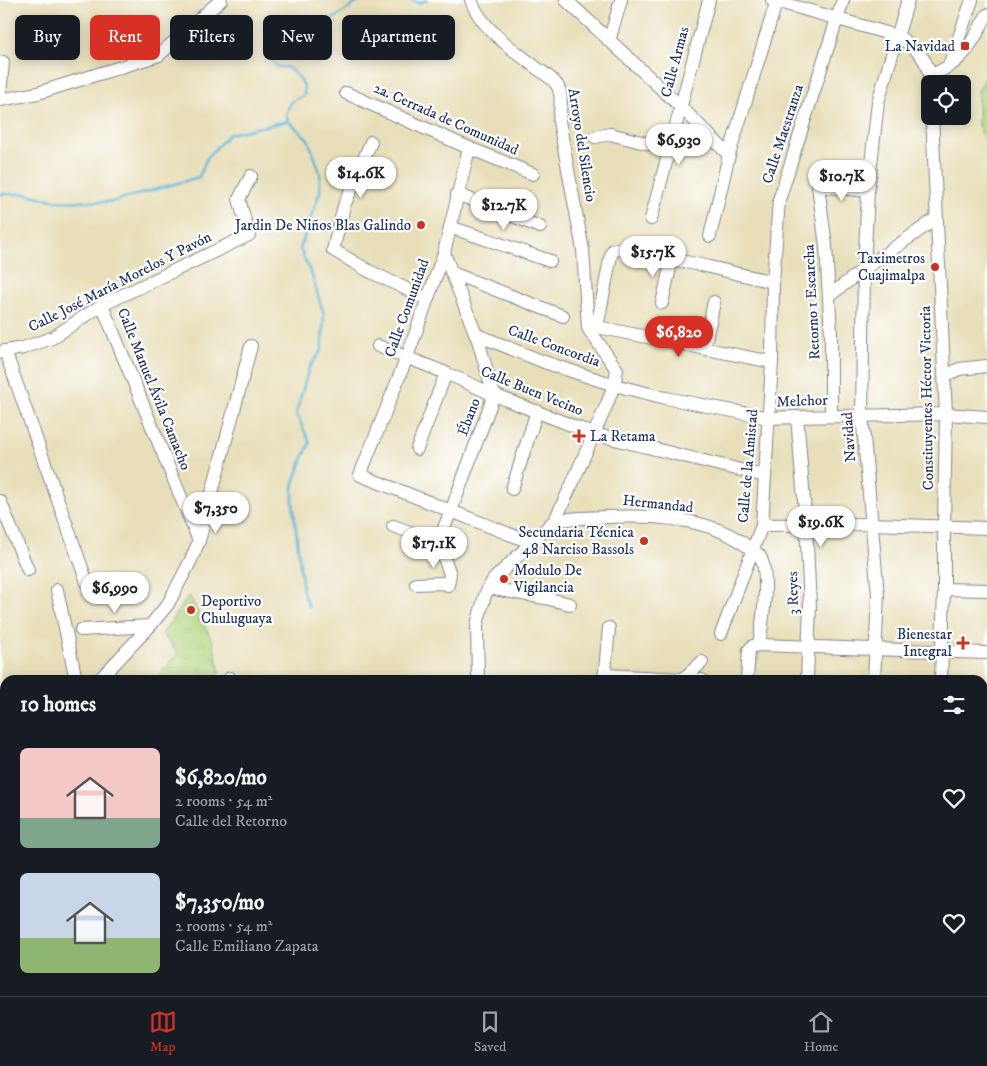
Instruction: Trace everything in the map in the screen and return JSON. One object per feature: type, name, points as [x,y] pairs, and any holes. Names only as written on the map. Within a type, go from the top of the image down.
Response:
[{"type":"street","points":[[0,100],[38,93],[160,55],[221,0]]},
{"type":"street","name":"Arroyo del Silencio","points":[[471,0],[483,22],[496,35],[558,86],[561,101],[559,122],[583,250],[593,327]]},
{"type":"street","points":[[566,0],[680,106],[729,155]]},
{"type":"street","points":[[609,41],[621,0]]},
{"type":"street","name":"Calle Armas","points":[[652,219],[709,0]]},
{"type":"street","points":[[710,236],[729,155],[775,0],[897,36],[917,51],[923,59],[929,75]]},
{"type":"street","name":"Calle Maestranza","points":[[773,282],[779,200],[842,0]]},
{"type":"street","name":"Navidad","points":[[874,675],[878,594],[862,415],[864,268],[868,191],[878,102],[908,0]]},
{"type":"street","points":[[949,67],[972,0]]},
{"type":"street","points":[[938,75],[964,53],[987,15]]},
{"type":"street","points":[[0,94],[3,62]]},
{"type":"street","name":"2a. Cerrada de Comunidad","points":[[346,93],[469,148],[533,174]]},
{"type":"street","name":"Constituyentes Héctor Victoria","points":[[932,125],[946,376],[944,589],[940,675]]},
{"type":"street","points":[[595,137],[610,134],[670,149]]},
{"type":"street","points":[[371,142],[344,206],[334,250],[427,299]]},
{"type":"street","name":"Calle Comunidad","points":[[451,510],[360,475],[407,356],[444,253],[469,148]]},
{"type":"street","name":"Calle José María Morelos Y Pavón","points":[[2,352],[23,348],[52,338],[102,305],[250,235],[239,199],[251,176]]},
{"type":"street","name":"Retorno 1 Escarcha","points":[[831,416],[829,296],[826,246],[818,186],[868,191]]},
{"type":"street","points":[[457,194],[540,226]]},
{"type":"street","points":[[829,296],[864,268],[937,218]]},
{"type":"street","points":[[450,226],[550,261]]},
{"type":"street","points":[[478,675],[477,625],[485,595],[493,580],[555,520],[614,385],[617,370],[593,327],[611,255],[614,250],[619,249],[672,259],[773,282]]},
{"type":"street","name":"Ébano","points":[[438,542],[494,395],[475,334],[444,253]]},
{"type":"street","points":[[662,303],[672,259]]},
{"type":"street","points":[[452,273],[563,316]]},
{"type":"street","name":"Calle de la Amistad","points":[[722,634],[762,525],[772,362],[773,282]]},
{"type":"street","points":[[704,349],[714,302]]},
{"type":"street","name":"Calle Manuel Ávila Camacho","points":[[102,305],[199,541]]},
{"type":"street","points":[[593,327],[772,362]]},
{"type":"street","name":"Calle Concordia","points":[[475,334],[544,362],[614,385],[666,398],[769,418]]},
{"type":"street","points":[[104,675],[168,604],[191,560],[199,541],[251,346]]},
{"type":"street","name":"Calle Buen Vecino","points":[[378,346],[407,356],[494,395],[594,434],[764,476]]},
{"type":"street","points":[[2,352],[88,585]]},
{"type":"street","points":[[946,376],[959,369],[987,366]]},
{"type":"street","points":[[417,449],[446,373]]},
{"type":"street","points":[[512,489],[537,411]]},
{"type":"street","name":"Melchor","points":[[769,418],[946,414],[987,417]]},
{"type":"street","name":"3 Reyes","points":[[797,416],[806,524],[810,606],[807,675]]},
{"type":"street","points":[[0,501],[28,570]]},
{"type":"street","points":[[451,510],[532,543]]},
{"type":"street","name":"Hermandad","points":[[555,520],[615,516],[649,517],[682,521],[723,531],[752,550]]},
{"type":"street","points":[[762,525],[872,524],[987,528]]},
{"type":"street","points":[[393,526],[438,542],[450,574],[448,585],[441,583],[416,584]]},
{"type":"street","points":[[748,675],[764,599],[764,570],[759,556],[752,550]]},
{"type":"street","points":[[489,588],[570,604]]},
{"type":"street","points":[[944,589],[987,590]]},
{"type":"street","points":[[57,590],[75,675]]},
{"type":"street","points":[[81,630],[150,626]]},
{"type":"street","points":[[604,675],[609,628]]},
{"type":"street","points":[[754,648],[808,647],[987,653]]},
{"type":"street","points":[[688,675],[702,662]]},
{"type":"green space","points":[[987,74],[987,145],[978,125],[978,91]]},
{"type":"green space","name":"Deportivo Chuluguaya","points":[[189,595],[213,642],[220,672],[217,675],[159,675],[178,653],[162,634]]},
{"type":"waterway","points":[[309,607],[303,592],[293,503],[293,486],[310,443],[296,413],[309,368],[322,350],[324,315],[312,276],[300,249],[320,192],[320,172],[308,139],[288,121],[286,114],[291,102],[304,95],[304,86],[298,76],[287,67],[279,67],[273,62],[272,54],[314,28],[327,23],[361,0]]},
{"type":"waterway","points":[[412,0],[418,3],[427,0]]},
{"type":"waterway","points":[[0,194],[26,194],[57,201],[111,202],[199,177],[207,158],[229,134],[288,121]]},
{"type":"place","name":"La Navidad","points":[[965,46]]},
{"type":"place","name":"Jardin De Niños Blas Galindo","points":[[421,225]]},
{"type":"place","name":"Taximetros Cuajimalpa","points":[[935,267]]},
{"type":"place","name":"La Retama","points":[[579,436]]},
{"type":"place","name":"Secundaria Técnica 48 Narciso Bassols","points":[[644,541]]},
{"type":"place","name":"Modulo De Vigilancia","points":[[504,579]]},
{"type":"place","name":"Deportivo Chuluguaya","points":[[191,610]]},
{"type":"place","name":"Bienestar Integral","points":[[963,643]]}]
